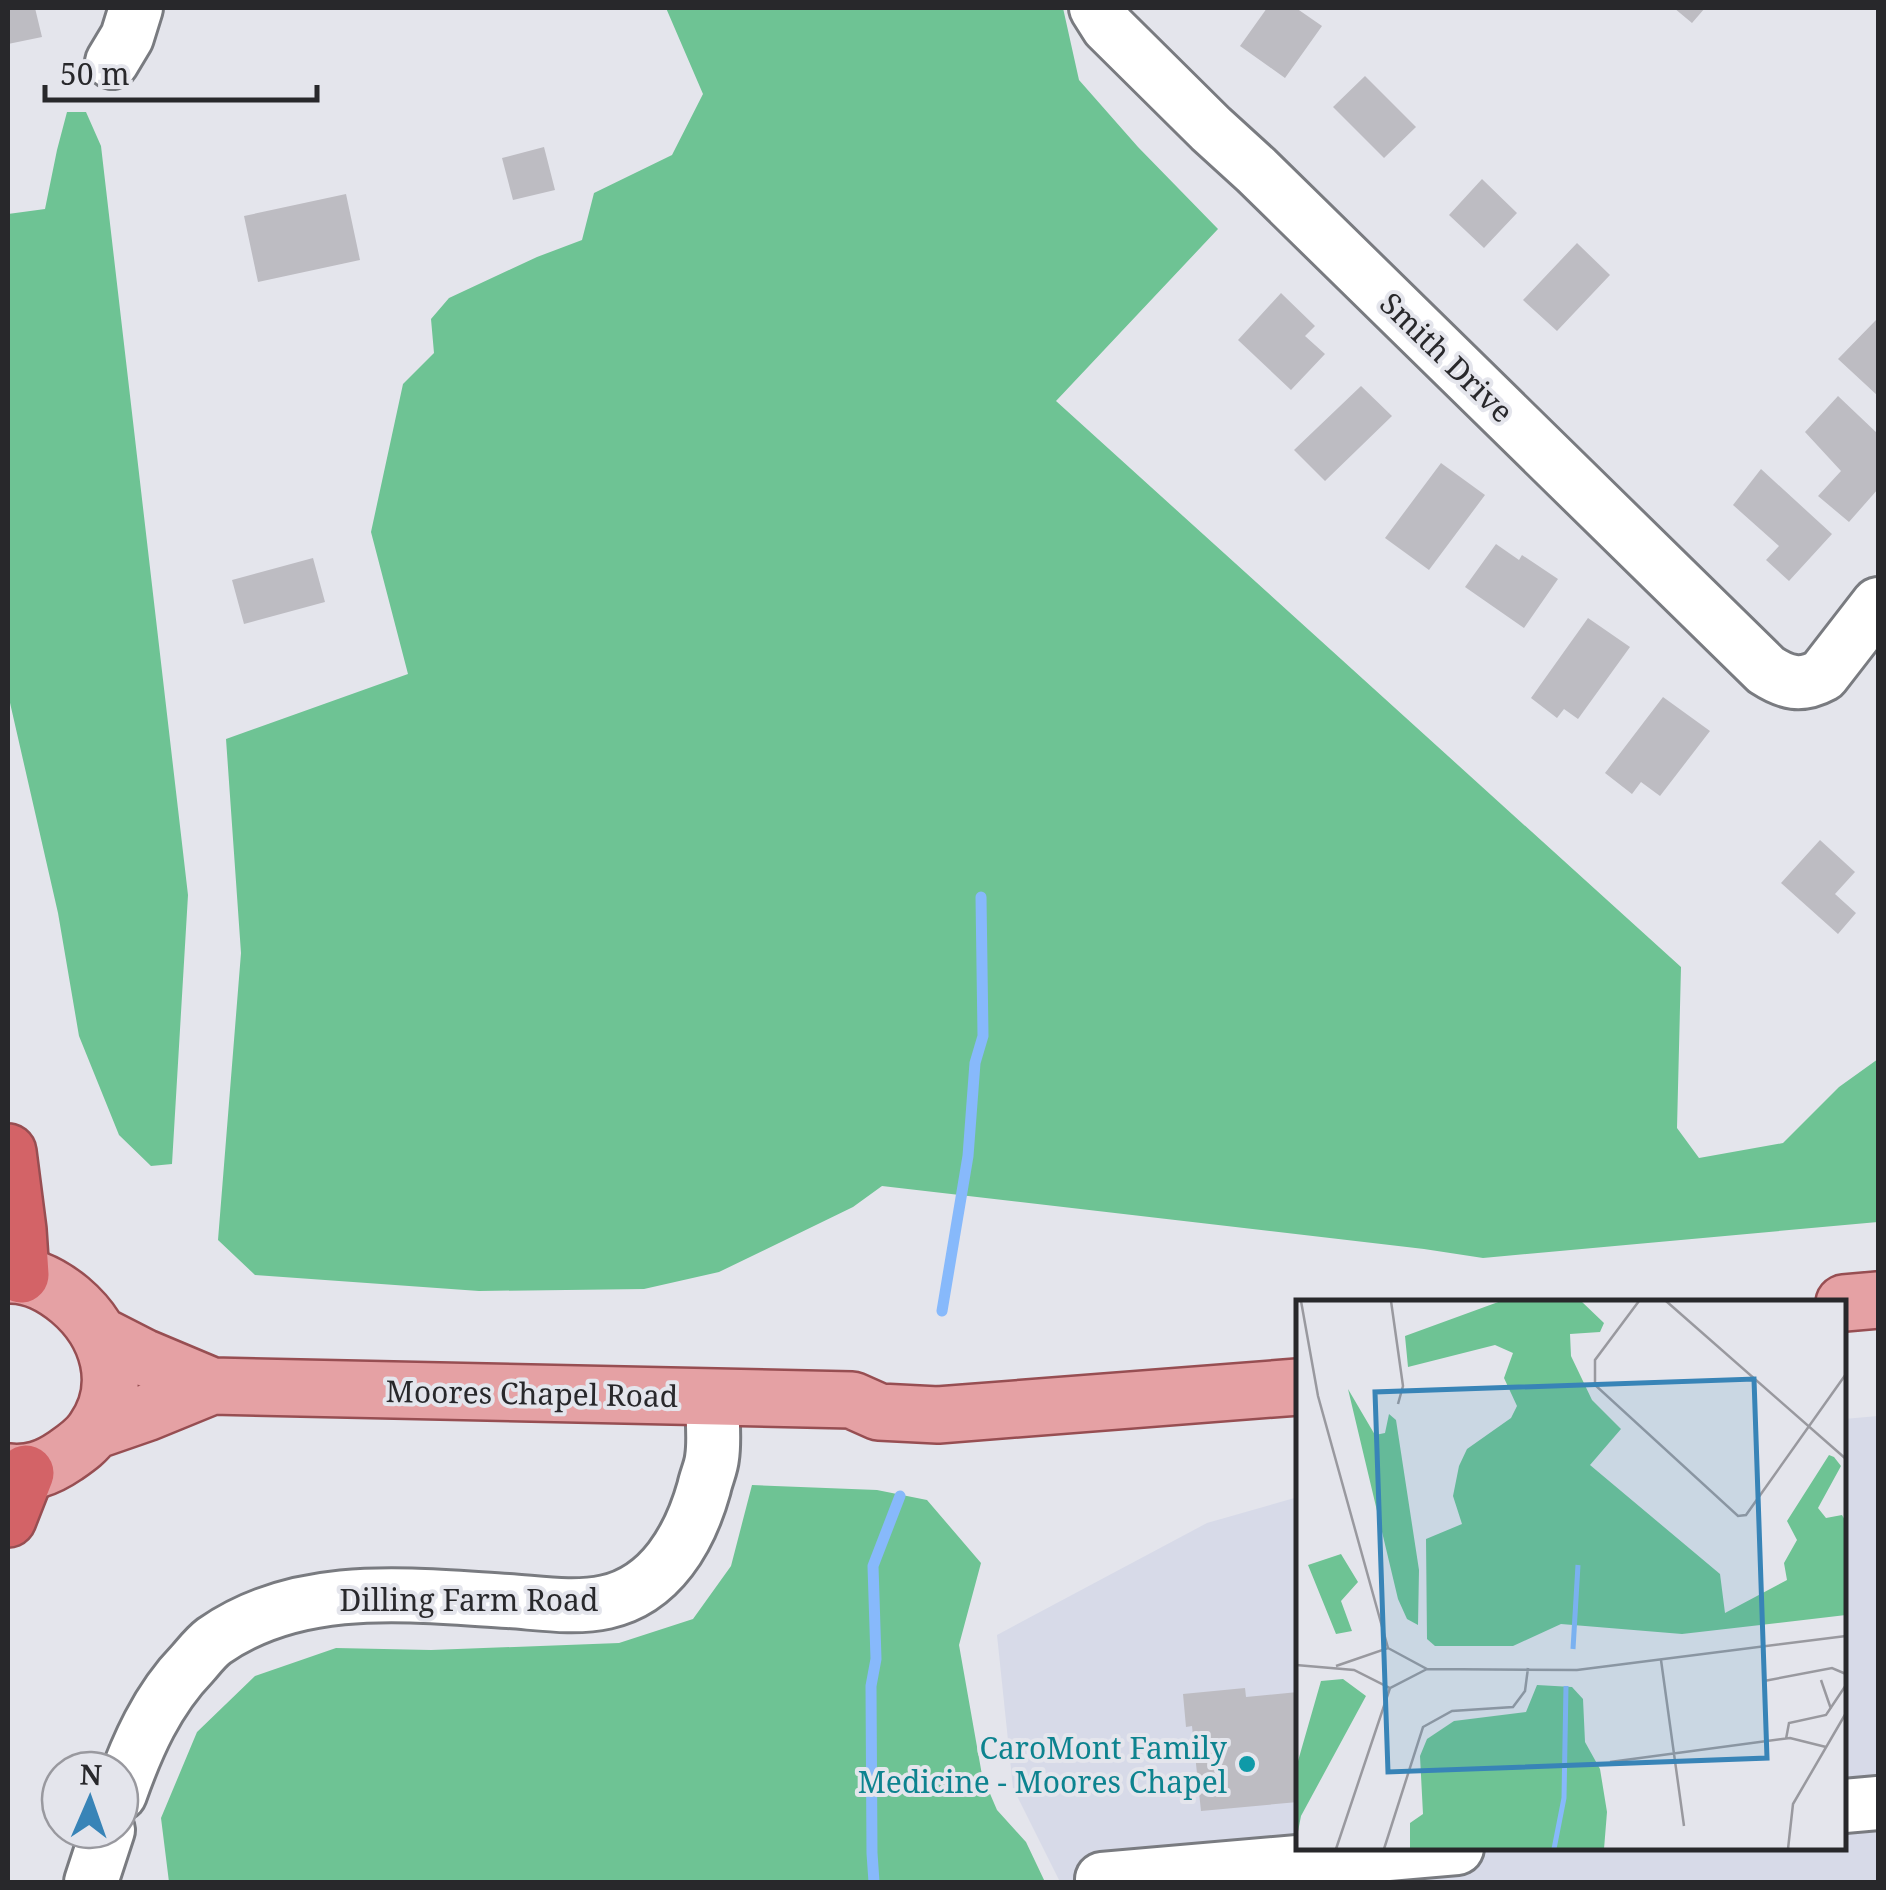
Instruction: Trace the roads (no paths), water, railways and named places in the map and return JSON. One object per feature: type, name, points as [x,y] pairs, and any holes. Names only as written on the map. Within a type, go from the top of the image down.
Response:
[{"type":"highway","points":[[8,1152],[18,1230],[14,1275]]},
{"type":"main road","name":"Moores Chapel Road","points":[[14,1275],[53,1286],[78,1307],[100,1335],[109,1359],[110,1383],[105,1409],[94,1431],[78,1447],[14,1488]]},
{"type":"main road","points":[[1846,1303],[1878,1300]]},
{"type":"main road","points":[[1846,1338],[1878,1334]]},
{"type":"main road","name":"Moores Chapel Road","points":[[100,1335],[212,1386],[852,1400],[879,1412],[956,1416],[1296,1387]]},
{"type":"main road","name":"Moores Chapel Road","points":[[852,1400],[884,1382],[1296,1357]]},
{"type":"main road","name":"Moores Chapel Road","points":[[94,1431],[212,1386]]},
{"type":"street","name":"Smith Drive","points":[[1096,8],[1108,27],[1210,129],[1766,670],[1796,684],[1823,675],[1878,604]]},
{"type":"street","name":"Dilling Farm Road","points":[[137,1750],[157,1708],[180,1676],[212,1643],[246,1623],[284,1608],[368,1595],[573,1605],[606,1602],[633,1592],[660,1572],[680,1548],[696,1514],[712,1458],[712,1398]]},
{"type":"street","points":[[1846,1806],[1878,1803]]},
{"type":"street","points":[[91,1882],[101,1850]]},
{"type":"street","points":[[1102,1879],[1437,1857]]},
{"type":"waterway","points":[[942,1311],[968,1156],[975,1063],[983,1036],[981,897]]},
{"type":"waterway","points":[[874,1882],[873,1566],[900,1496]]},
{"type":"place","name":"CaroMont Family Medicine - Moores Chapel","points":[[1247,1764]]}]
